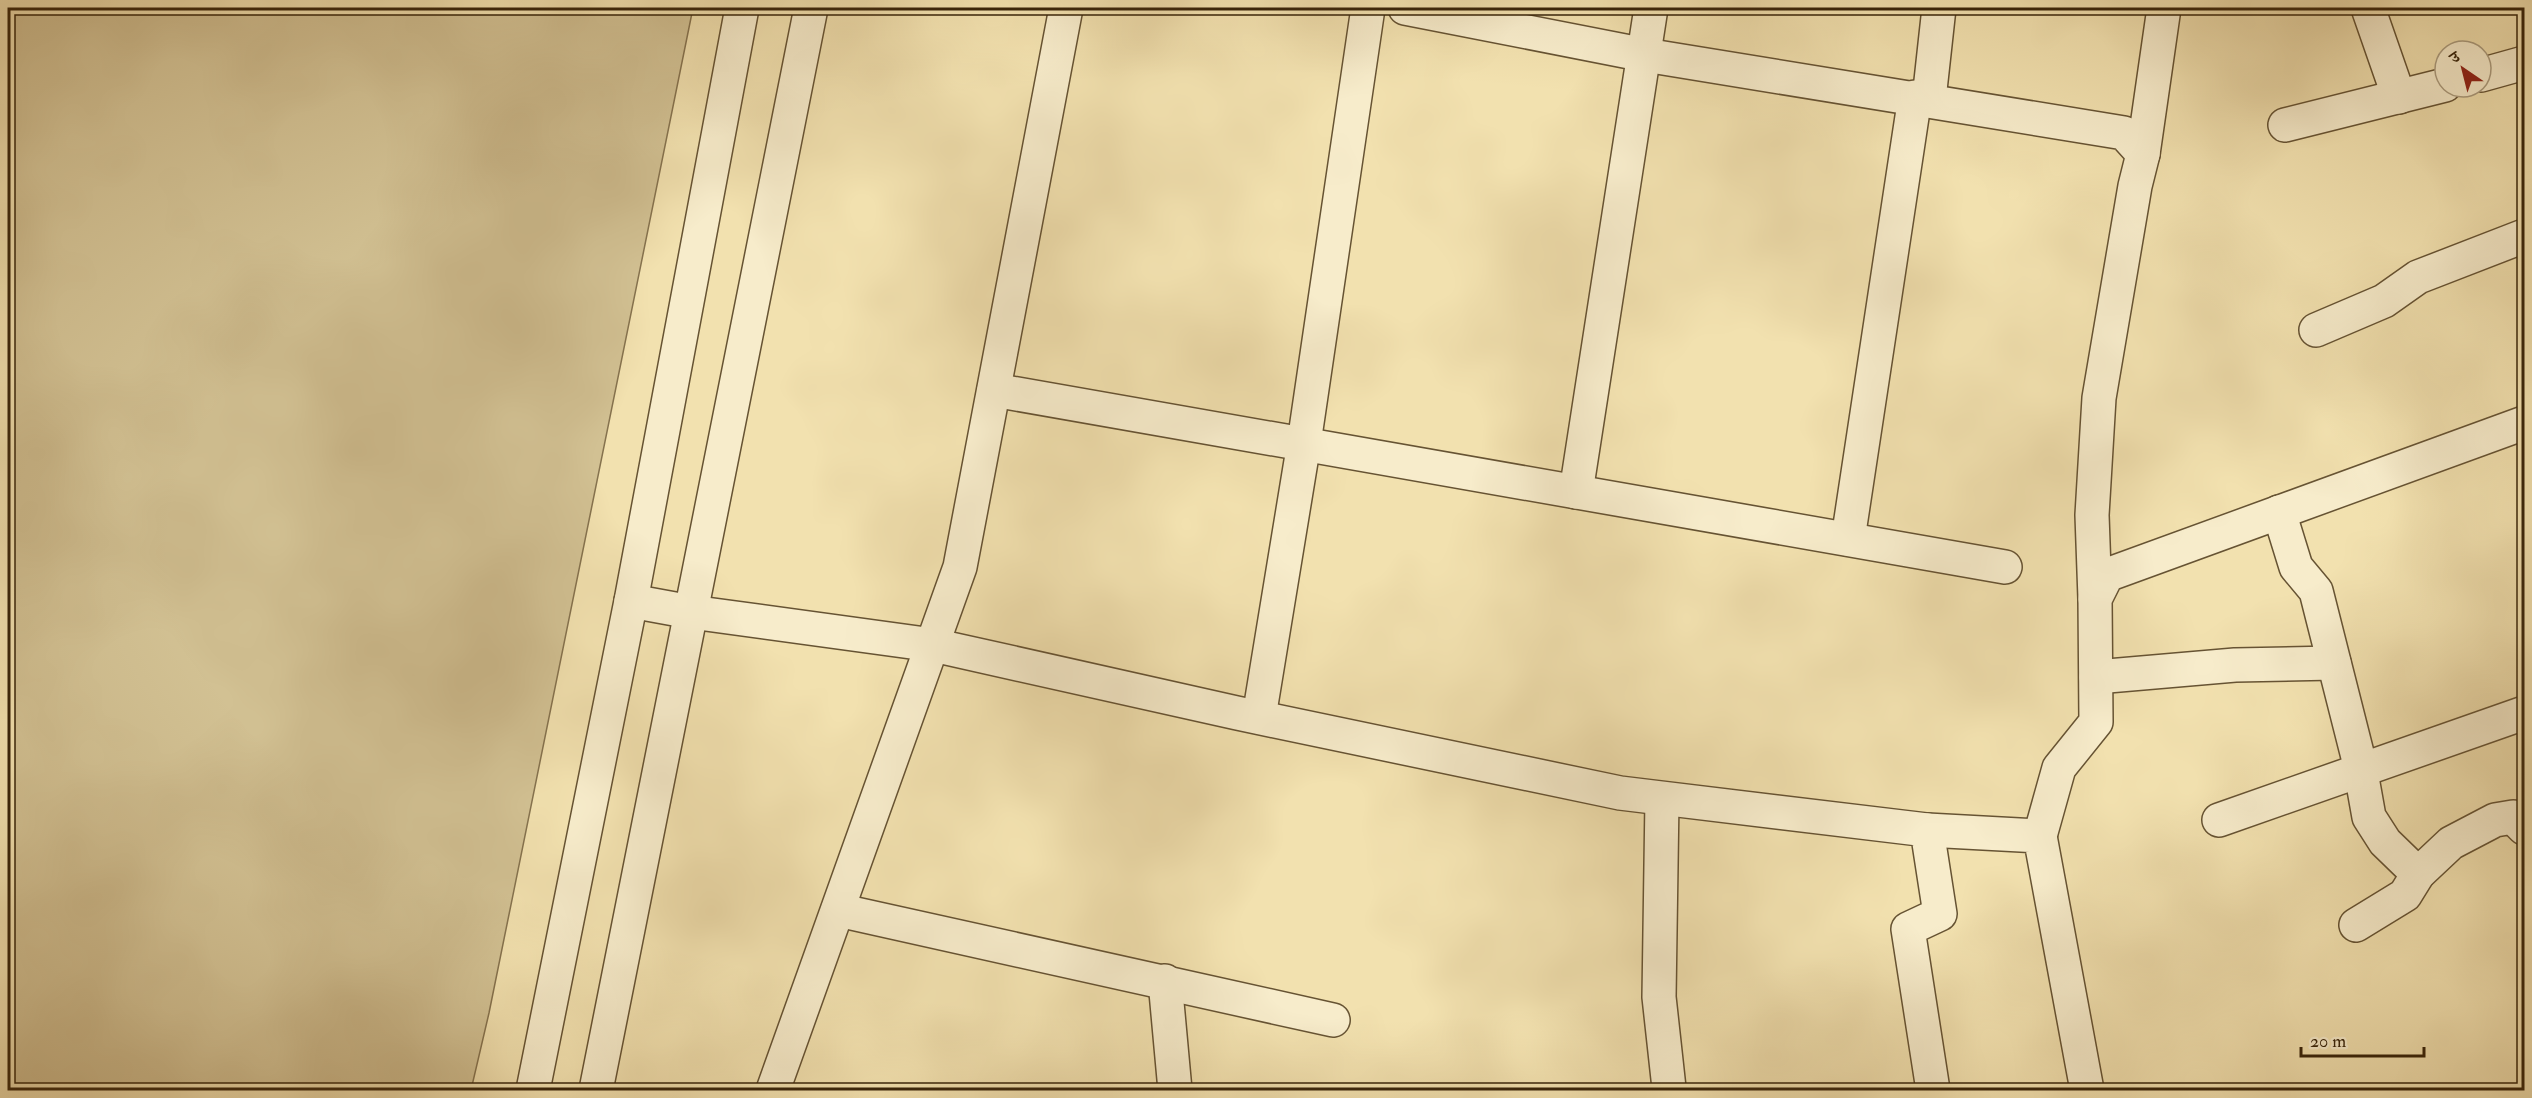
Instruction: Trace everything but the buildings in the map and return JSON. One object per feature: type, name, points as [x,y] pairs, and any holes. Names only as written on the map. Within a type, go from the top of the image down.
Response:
[{"type":"street","points":[[533,1090],[631,602],[742,8]]},
{"type":"street","points":[[596,1090],[811,8]]},
{"type":"street","points":[[773,1090],[960,567],[1066,8]]},
{"type":"street","points":[[1259,717],[1304,443],[1368,8]]},
{"type":"street","points":[[1405,8],[1645,55],[1922,98],[2124,133],[2143,154]]},
{"type":"street","points":[[1576,492],[1651,8]]},
{"type":"street","points":[[1848,538],[1939,8]]},
{"type":"street","points":[[2087,1090],[2040,836],[2059,768],[2096,722],[2096,599],[2092,515],[2099,398],[2134,186],[2143,154],[2164,8]]},
{"type":"street","points":[[2368,8],[2399,97]]},
{"type":"street","points":[[2493,72],[2524,63]]},
{"type":"street","points":[[2285,125],[2433,88]]},
{"type":"street","points":[[2316,330],[2384,301],[2418,277],[2524,236]]},
{"type":"street","points":[[994,390],[2005,567]]},
{"type":"street","points":[[2096,599],[2107,575],[2524,423]]},
{"type":"street","points":[[2279,512],[2296,567],[2316,591],[2361,770],[2369,817],[2385,842],[2418,874]]},
{"type":"street","points":[[631,602],[933,645],[1620,793],[1927,830],[2040,836]]},
{"type":"street","points":[[2096,677],[2235,665],[2334,663]]},
{"type":"street","points":[[2220,820],[2524,713]]},
{"type":"street","points":[[1662,799],[1659,997],[1669,1088],[1667,1090]]},
{"type":"street","points":[[2356,925],[2405,895],[2418,874],[2451,843],[2494,820],[2513,817],[2524,828]]},
{"type":"street","points":[[1927,830],[1940,914],[1908,929],[1933,1090]]},
{"type":"street","points":[[838,910],[1334,1020]]},
{"type":"street","points":[[1165,981],[1175,1090]]},
{"type":"shaded area","points":[[8,8],[693,8],[489,1013],[471,1090],[8,1090]]}]
